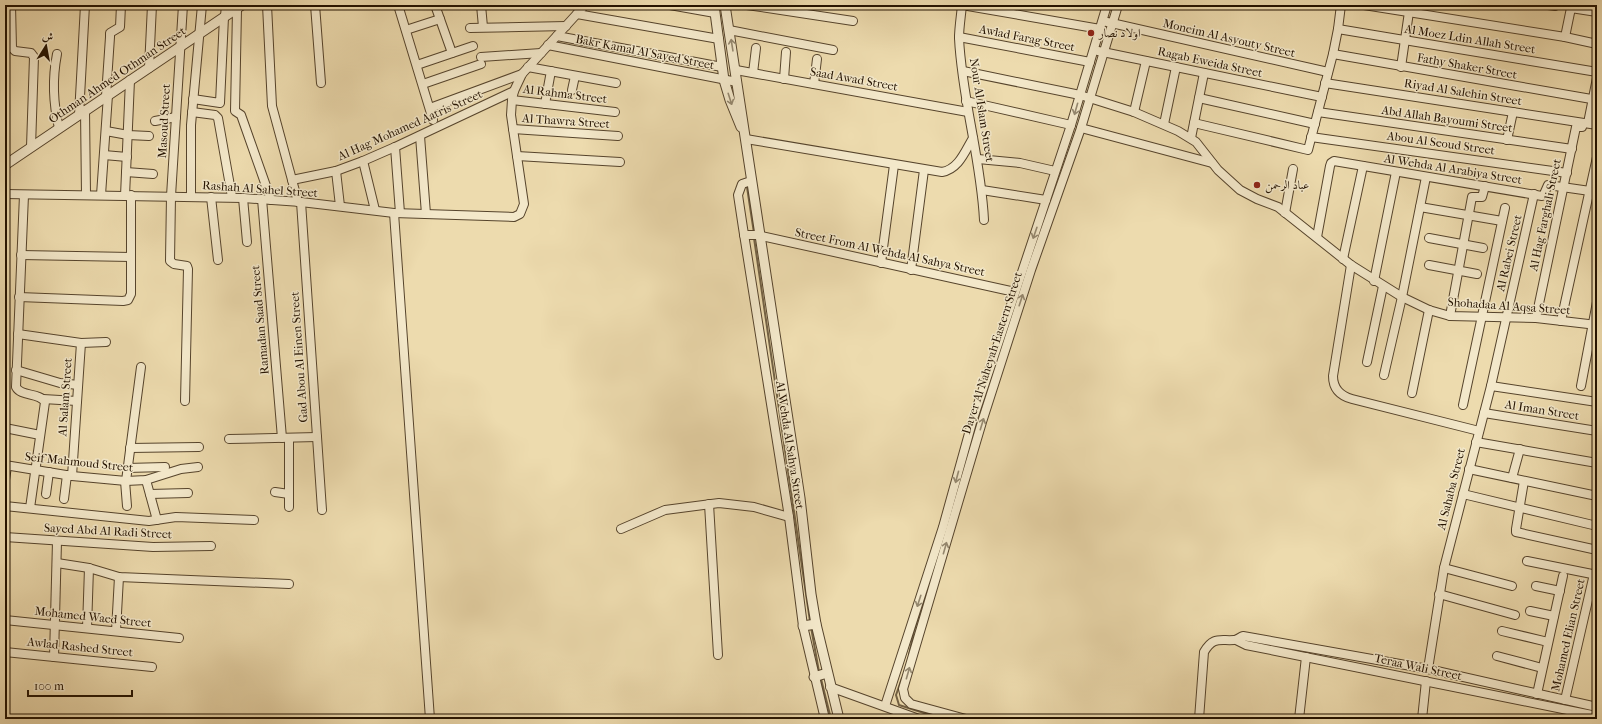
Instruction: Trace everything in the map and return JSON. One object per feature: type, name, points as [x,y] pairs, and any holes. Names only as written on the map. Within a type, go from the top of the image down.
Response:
[{"type":"street","points":[[11,5],[12,47],[15,51],[30,52],[34,57],[31,147]]},
{"type":"street","points":[[85,5],[82,112],[86,195]]},
{"type":"street","points":[[101,195],[106,131],[110,33],[120,27],[121,5]]},
{"type":"street","points":[[149,68],[152,5]]},
{"type":"street","name":"Masoud Street","points":[[183,5],[171,196],[170,261],[174,264],[187,266],[188,269],[185,401]]},
{"type":"street","points":[[191,196],[192,112],[202,5]]},
{"type":"street","points":[[193,99],[220,102],[226,5]]},
{"type":"street","name":"Gad Abou Al Einen Street","points":[[267,5],[272,106],[299,202],[322,510]]},
{"type":"street","points":[[315,5],[321,83]]},
{"type":"street","points":[[398,5],[433,120]]},
{"type":"street","points":[[435,5],[452,53]]},
{"type":"street","points":[[481,5],[483,27]]},
{"type":"street","points":[[585,5],[522,74],[514,91],[511,115],[517,156],[620,162]]},
{"type":"street","points":[[670,5],[715,9]]},
{"type":"street","name":"Al Wehda Al Sahya Street","points":[[725,5],[746,139],[751,181],[753,235],[789,518],[820,675],[824,719]]},
{"type":"street","points":[[747,5],[853,21]]},
{"type":"street","name":"Moneim Al Asyouty Street","points":[[962,5],[1101,25],[1112,23],[1328,72]]},
{"type":"street","name":"Nour Al Islam Street","points":[[962,5],[959,37],[966,101],[978,159],[984,220]]},
{"type":"street","name":"Dayer Al Naheyah Eastern Street","points":[[885,706],[943,527],[973,419],[1071,125],[1107,5]]},
{"type":"street","name":"Dayer Al Naheyah Eastern Street","points":[[916,705],[908,701],[903,694],[904,689],[985,414],[1031,270],[1081,128],[1118,5]]},
{"type":"street","points":[[1194,123],[1306,151],[1308,150],[1333,54],[1341,5]]},
{"type":"street","points":[[1364,5],[1404,9],[1597,44]]},
{"type":"street","points":[[1548,5],[1556,5]]},
{"type":"street","name":"Othman Ahmed Othman Street","points":[[5,165],[240,7]]},
{"type":"street","name":"Ramadan Saad Street","points":[[240,7],[235,111],[241,115],[266,199],[289,507]]},
{"type":"street","points":[[1565,37],[1571,8],[1597,12]]},
{"type":"street","name":"Al Wehda Al Sahya Street","points":[[715,9],[724,80],[730,100],[746,139]]},
{"type":"street","points":[[1401,67],[1404,40],[1404,9]]},
{"type":"street","points":[[577,14],[719,39]]},
{"type":"street","points":[[406,30],[440,19]]},
{"type":"street","points":[[470,28],[566,26]]},
{"type":"street","name":"Al Moez Ldin Allah Street","points":[[1338,29],[1597,72]]},
{"type":"street","points":[[729,30],[833,50]]},
{"type":"street","points":[[557,36],[722,67]]},
{"type":"street","name":"Awlad Farag Street","points":[[959,37],[1090,62]]},
{"type":"street","name":"Bakr Kamal Al Sayed Street","points":[[548,45],[737,82]]},
{"type":"street","points":[[417,65],[473,46]]},
{"type":"street","points":[[753,73],[756,48]]},
{"type":"street","name":"Ragab Eweida Street","points":[[1093,50],[1322,97]]},
{"type":"street","points":[[784,78],[786,52]]},
{"type":"street","points":[[423,84],[481,60],[541,53]]},
{"type":"street","points":[[57,54],[53,84],[59,128]]},
{"type":"street","name":"Fathy Shaker Street","points":[[1333,54],[1595,100]]},
{"type":"street","points":[[814,84],[817,59]]},
{"type":"street","points":[[1134,112],[1146,61]]},
{"type":"street","points":[[528,67],[616,83]]},
{"type":"street","points":[[1164,124],[1176,67]]},
{"type":"street","name":"Saad Awad Street","points":[[736,70],[968,112]]},
{"type":"street","points":[[545,104],[551,71]]},
{"type":"street","name":"Shohadaa Al Aqsa Street","points":[[963,71],[1080,95],[1134,112],[1164,124],[1191,138],[1205,152],[1224,177],[1240,190],[1257,199],[1274,205],[1317,237],[1343,259],[1374,281],[1429,310],[1450,316],[1536,318],[1595,325]]},
{"type":"street","points":[[1191,138],[1204,73]]},
{"type":"street","points":[[430,108],[522,74]]},
{"type":"street","points":[[572,90],[575,76]]},
{"type":"street","points":[[1585,123],[1595,100],[1597,78]]},
{"type":"street","points":[[19,297],[128,300],[131,294],[131,257],[126,172],[130,80]]},
{"type":"street","name":"Riyad Al Salehin Street","points":[[1325,83],[1597,125]]},
{"type":"street","name":"Al Hag Mohamed Aatris Street","points":[[292,180],[336,171],[363,161],[420,136],[514,91]]},
{"type":"street","points":[[1199,98],[1315,124]]},
{"type":"street","name":"Al Rahma Street","points":[[512,100],[615,112]]},
{"type":"street","points":[[966,101],[1071,125]]},
{"type":"street","points":[[192,112],[215,115],[218,118],[232,197]]},
{"type":"street","name":"Abd Allah Bayoumi Street","points":[[1318,112],[1572,149]]},
{"type":"street","points":[[1507,140],[1513,112]]},
{"type":"street","points":[[155,121],[176,117]]},
{"type":"street","name":"Al Hag Farghali Street","points":[[1536,318],[1576,127],[1582,127],[1585,123]]},
{"type":"street","points":[[1081,128],[1212,163]]},
{"type":"street","name":"Al Thawra Street","points":[[513,129],[618,136]]},
{"type":"street","points":[[106,131],[128,135],[149,136]]},
{"type":"street","points":[[420,136],[426,214]]},
{"type":"street","name":"Abou Al Seoud Street","points":[[1311,137],[1567,173]]},
{"type":"street","points":[[746,139],[942,172],[953,169],[973,138]]},
{"type":"street","points":[[395,147],[397,213],[430,719]]},
{"type":"street","points":[[104,155],[127,157]]},
{"type":"street","name":"Rashah Al Sahel Street","points":[[5,194],[232,197],[299,202],[397,213],[514,217],[520,214],[523,208],[517,156]]},
{"type":"street","points":[[1561,321],[1593,191],[1597,157]]},
{"type":"street","points":[[978,159],[1020,163],[1055,171]]},
{"type":"street","points":[[363,161],[375,210]]},
{"type":"street","name":"Al Wehda Al Arabiya Street","points":[[1317,237],[1331,163],[1334,161],[1534,194],[1544,195],[1548,185],[1564,187]]},
{"type":"street","points":[[881,263],[894,165]]},
{"type":"street","points":[[1343,259],[1363,166]]},
{"type":"street","points":[[1285,213],[1294,169]]},
{"type":"street","points":[[911,270],[924,170]]},
{"type":"street","points":[[336,171],[340,206]]},
{"type":"street","points":[[126,172],[153,174]]},
{"type":"street","points":[[1374,281],[1396,172]]},
{"type":"street","points":[[1384,375],[1402,297],[1426,177]]},
{"type":"street","name":"Al Wehda Al Sahya Street","points":[[751,181],[742,184],[738,195],[753,235],[800,498],[810,625],[820,675],[830,686],[839,719]]},
{"type":"street","points":[[1450,316],[1472,197],[1482,197],[1485,186]]},
{"type":"street","points":[[1564,187],[1593,191]]},
{"type":"street","points":[[982,190],[1046,200]]},
{"type":"street","name":"Al Rabei Street","points":[[1507,317],[1534,194]]},
{"type":"street","points":[[24,195],[16,387],[18,390],[42,399],[77,401]]},
{"type":"street","points":[[211,197],[218,260]]},
{"type":"street","points":[[243,198],[247,242]]},
{"type":"street","points":[[1420,207],[1502,221]]},
{"type":"street","points":[[1463,406],[1505,208]]},
{"type":"street","name":"Street From Al Wehda Al Sahya Street","points":[[753,235],[1015,292]]},
{"type":"street","points":[[1429,238],[1484,248]]},
{"type":"street","points":[[21,255],[131,257]]},
{"type":"street","points":[[1351,265],[1333,376],[1337,390],[1343,396],[1352,399],[1479,431]]},
{"type":"street","points":[[1429,265],[1477,274]]},
{"type":"street","points":[[1368,362],[1383,286]]},
{"type":"street","points":[[1581,386],[1595,325],[1597,302]]},
{"type":"street","points":[[1412,393],[1429,310]]},
{"type":"street","name":"Al Sahaba Street","points":[[1428,669],[1444,568],[1491,386],[1507,317]]},
{"type":"street","points":[[18,334],[81,343],[106,342]]},
{"type":"street","name":"Al Salam Street","points":[[64,499],[70,475],[81,343]]},
{"type":"street","points":[[127,506],[125,481],[141,367]]},
{"type":"street","points":[[16,370],[60,383],[78,385]]},
{"type":"street","points":[[1491,386],[1597,402]]},
{"type":"street","points":[[30,508],[45,404],[42,399]]},
{"type":"street","name":"Al Iman Street","points":[[1484,413],[1597,431]]},
{"type":"street","points":[[5,428],[40,435]]},
{"type":"street","points":[[229,439],[317,438]]},
{"type":"street","points":[[1476,442],[1597,463]]},
{"type":"street","points":[[130,448],[199,447]]},
{"type":"street","points":[[1512,478],[1520,450]]},
{"type":"street","points":[[5,480],[6,465]]},
{"type":"street","name":"Seif Mahmoud Street","points":[[6,465],[70,475],[125,481],[146,480],[181,469],[198,467]]},
{"type":"street","points":[[127,468],[165,467]]},
{"type":"street","points":[[1469,469],[1597,496]]},
{"type":"street","points":[[46,494],[49,472]]},
{"type":"street","points":[[146,480],[157,520]]},
{"type":"street","points":[[1524,481],[1516,529],[1518,533],[1597,550]]},
{"type":"street","points":[[275,492],[289,494]]},
{"type":"street","points":[[150,494],[188,493]]},
{"type":"street","points":[[1462,494],[1597,526]]},
{"type":"street","points":[[621,529],[665,510],[724,503],[744,506],[789,518]]},
{"type":"street","points":[[709,504],[718,655]]},
{"type":"street","points":[[5,506],[149,521],[176,517],[254,520]]},
{"type":"street","name":"Sayed Abd Al Radi Street","points":[[5,537],[153,547],[211,546]]},
{"type":"street","points":[[54,657],[57,540]]},
{"type":"street","points":[[1527,560],[1595,574]]},
{"type":"street","points":[[57,563],[89,568],[119,577],[289,584]]},
{"type":"street","points":[[87,628],[89,568]]},
{"type":"street","points":[[1444,568],[1512,586]]},
{"type":"street","name":"Mohamed Elian Street","points":[[1565,700],[1595,574]]},
{"type":"street","points":[[1537,694],[1563,576]]},
{"type":"street","points":[[116,631],[119,577]]},
{"type":"street","points":[[1536,586],[1560,591]]},
{"type":"street","points":[[1439,594],[1515,615]]},
{"type":"street","points":[[1530,611],[1554,616]]},
{"type":"street","name":"Mohamed Waed Street","points":[[5,620],[180,638]]},
{"type":"street","points":[[1502,631],[1548,642]]},
{"type":"street","name":"Teraa Wali Street","points":[[1236,640],[1247,636],[1428,669],[1597,707]]},
{"type":"street","name":"Teraa Wali Street","points":[[1199,719],[1204,652],[1214,641],[1221,639],[1236,640],[1246,645],[1597,716]]},
{"type":"street","name":"Awlad Rashed Street","points":[[5,652],[152,666]]},
{"type":"street","points":[[1497,656],[1542,668]]},
{"type":"street","points":[[1299,719],[1306,657]]},
{"type":"street","points":[[1459,688],[1461,676]]},
{"type":"street","points":[[1422,719],[1426,681]]},
{"type":"street","points":[[830,686],[916,718],[916,705],[966,719]]},
{"type":"waterway","points":[[747,187],[754,233]]},
{"type":"waterway","points":[[754,238],[810,621]]},
{"type":"waterway","points":[[985,400],[1006,334]]},
{"type":"waterway","points":[[909,655],[914,631],[939,552]]},
{"type":"waterway","points":[[811,627],[819,672]]},
{"type":"waterway","points":[[902,678],[896,695],[899,705],[943,719]]},
{"type":"waterway","points":[[821,679],[831,719]]},
{"type":"place","name":"اولاد نصار","points":[[1091,33]]},
{"type":"place","name":"عباد الرحمن","points":[[1257,185]]}]
